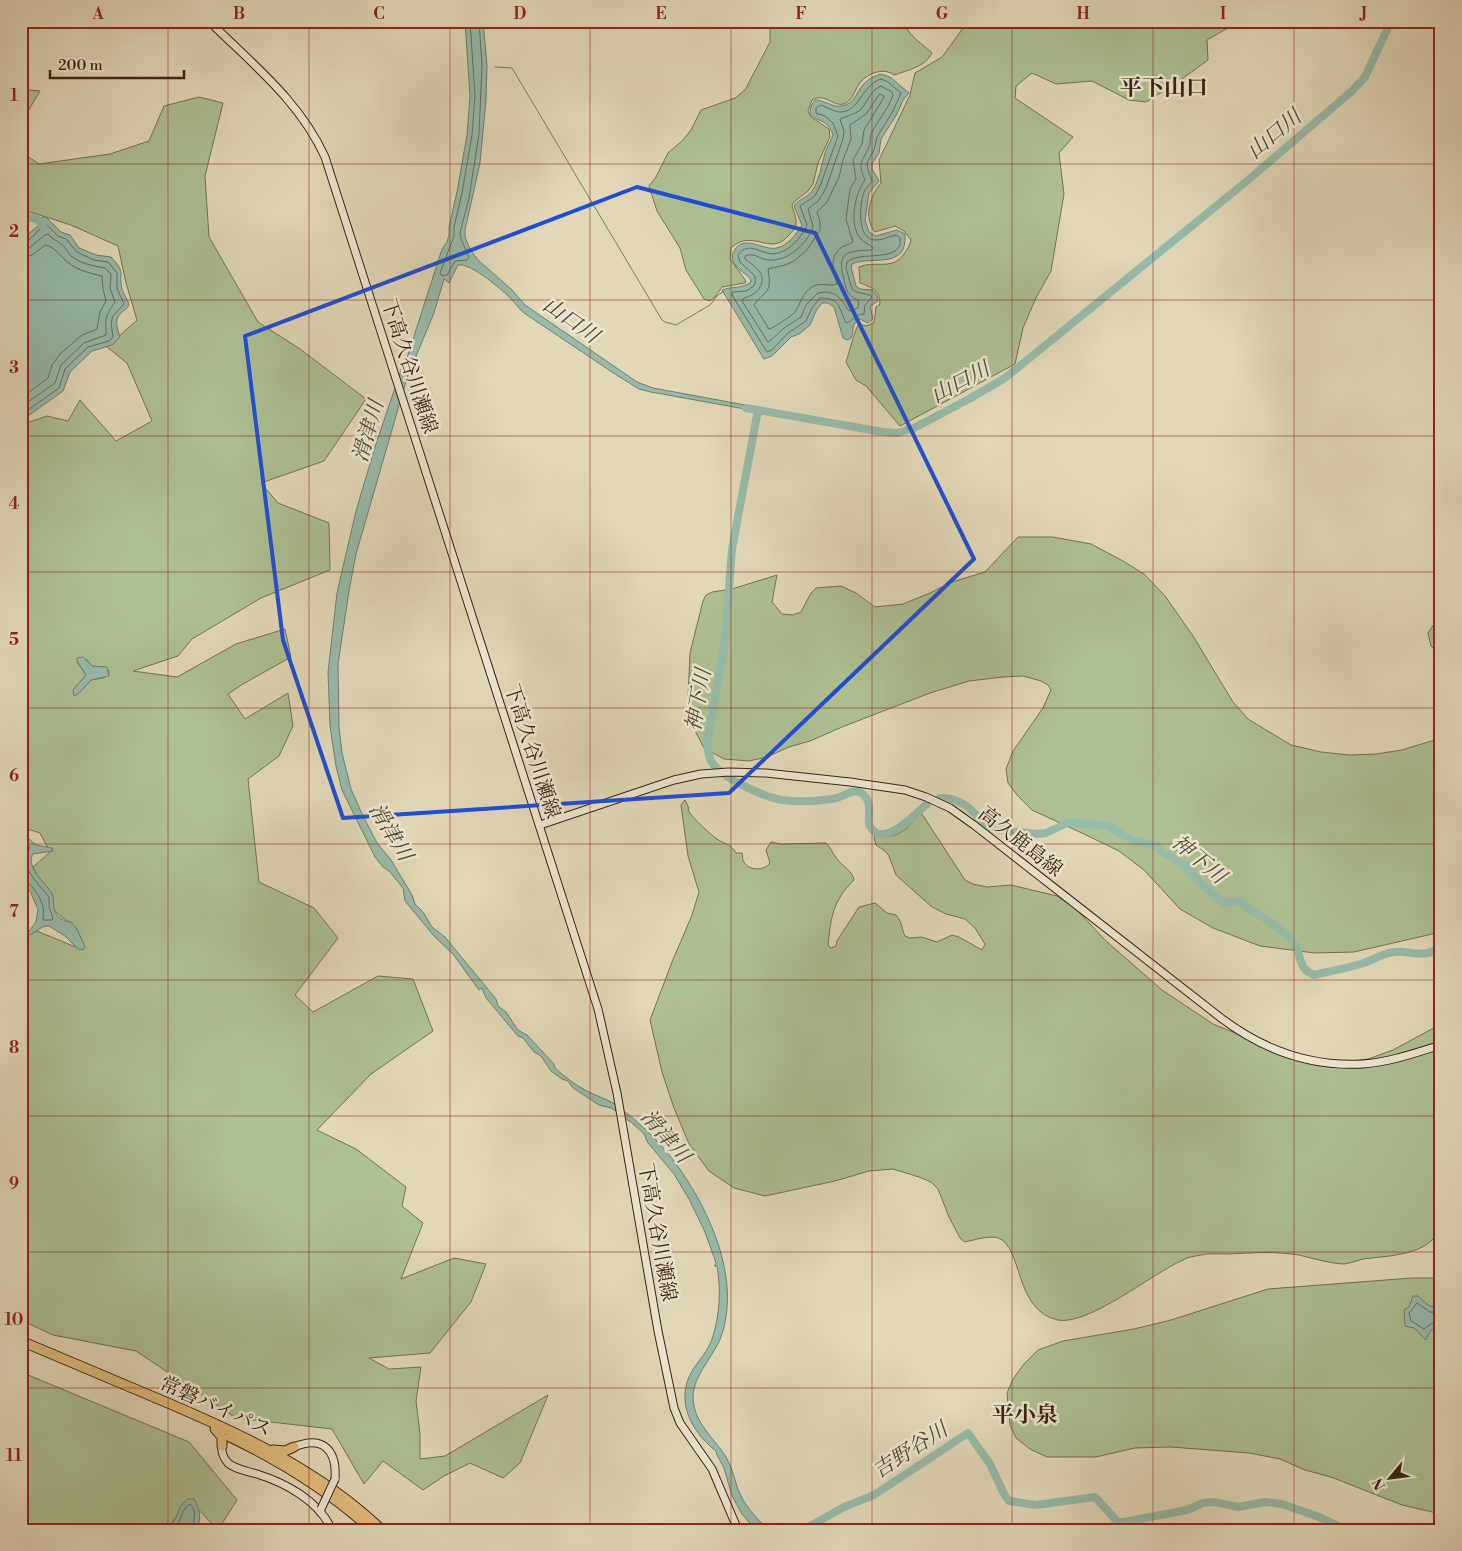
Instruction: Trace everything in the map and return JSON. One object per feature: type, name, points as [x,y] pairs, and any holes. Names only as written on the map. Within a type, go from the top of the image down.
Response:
[{"type":"highway","name":"常磐バイパス","points":[[21,1341],[218,1424],[271,1450],[294,1463],[352,1503],[382,1530]]},
{"type":"highway","name":"常磐バイパス","points":[[21,1347],[240,1441],[291,1469],[345,1506],[372,1530]]},
{"type":"highway","points":[[215,1429],[222,1437],[222,1446]]},
{"type":"highway","points":[[222,1446],[226,1442],[240,1441]]},
{"type":"highway","points":[[271,1450],[285,1451],[294,1447]]},
{"type":"highway","points":[[294,1447],[292,1457],[294,1463]]},
{"type":"main road","name":"下高久谷川瀬線","points":[[209,21],[288,99],[306,122],[316,138],[334,183],[598,1009],[617,1093],[674,1408],[680,1423],[712,1469],[738,1530]]},
{"type":"main road","name":"高久鹿島線","points":[[540,825],[674,780],[716,772],[766,773],[905,790],[938,802],[974,825],[1234,1028],[1266,1046],[1301,1058],[1323,1062],[1362,1064],[1390,1060],[1441,1045]]},
{"type":"main road","points":[[294,1447],[306,1442],[318,1443],[326,1447],[332,1455],[336,1467],[335,1479],[322,1512]]},
{"type":"main road","points":[[222,1446],[221,1451],[228,1463],[241,1470],[276,1481],[288,1487],[322,1512],[332,1530]]},
{"type":"highlighted area","points":[[637,187],[815,233],[974,559],[729,793],[343,818],[283,640],[245,336]]},
{"type":"shaded area","points":[[770,21],[908,21],[905,26],[914,38],[932,53],[925,62],[910,70],[894,75],[885,71],[871,74],[862,80],[846,103],[838,104],[822,98],[812,100],[808,111],[811,117],[829,129],[830,137],[818,163],[813,184],[792,205],[796,219],[795,228],[781,242],[767,244],[746,241],[731,248],[730,259],[746,281],[745,283],[722,287],[710,301],[704,299],[686,270],[680,248],[657,211],[649,186],[656,177],[668,153],[691,130],[701,110],[735,98],[745,90],[770,42]]},
{"type":"shaded area","points":[[966,21],[1240,21],[1207,40],[1208,60],[1146,102],[1129,100],[1092,81],[1056,84],[1032,73],[1016,86],[1015,98],[1073,137],[1059,153],[1064,194],[1051,271],[1036,298],[1023,328],[1015,364],[900,426],[866,386],[856,380],[846,362],[857,326],[859,324],[866,326],[874,323],[876,307],[880,304],[877,293],[860,283],[859,267],[894,262],[904,254],[910,244],[911,240],[904,231],[895,226],[875,232],[871,226],[869,207],[881,183],[879,160],[910,95],[915,73],[942,57]]},
{"type":"shaded area","points":[[21,89],[40,91],[21,123]]},
{"type":"shaded area","points":[[199,97],[223,103],[205,176],[209,237],[258,322],[300,349],[366,399],[324,461],[261,483],[278,503],[329,523],[330,570],[261,598],[192,639],[178,656],[133,671],[177,677],[236,644],[285,629],[291,657],[228,694],[245,719],[288,693],[293,726],[279,756],[248,779],[259,882],[314,908],[338,938],[295,995],[313,1012],[378,976],[413,979],[433,1031],[371,1074],[317,1130],[356,1149],[406,1187],[402,1206],[423,1223],[401,1279],[454,1258],[486,1264],[471,1302],[430,1353],[369,1358],[389,1369],[421,1367],[416,1401],[420,1434],[420,1459],[445,1456],[548,1395],[520,1463],[503,1478],[470,1463],[444,1476],[423,1490],[383,1461],[364,1484],[332,1429],[236,1418],[136,1351],[53,1335],[21,1320],[21,891],[27,933],[37,931],[78,948],[77,929],[55,911],[33,867],[50,852],[40,833],[21,827],[21,425],[47,416],[68,421],[80,400],[116,441],[152,421],[127,363],[107,347],[137,320],[118,246],[71,225],[21,209],[21,152],[39,164],[110,154],[149,141],[164,106]],"holes":[[[86,659],[92,666],[109,671],[109,674],[103,678],[91,680],[78,694],[75,688],[86,675],[77,662]]]},
{"type":"shaded area","points":[[1018,537],[1053,537],[1091,544],[1144,574],[1165,596],[1193,636],[1233,702],[1248,719],[1291,745],[1321,752],[1350,755],[1376,754],[1402,750],[1441,738],[1441,932],[1354,952],[1315,953],[1260,946],[1213,928],[1180,909],[1144,870],[1119,851],[1032,810],[1008,783],[1006,769],[1013,751],[1043,708],[1051,690],[1048,685],[1041,681],[1023,676],[969,681],[930,693],[767,757],[749,761],[724,759],[704,748],[693,727],[688,697],[690,653],[706,595],[777,575],[772,602],[782,614],[793,615],[801,612],[811,593],[816,588],[841,586],[856,593],[875,607],[903,604],[952,582],[985,572]]},
{"type":"shaded area","points":[[1441,617],[1441,656],[1431,646],[1428,633]]},
{"type":"shaded area","points":[[685,800],[689,808],[688,810],[697,821],[714,837],[730,846],[736,853],[742,853],[744,862],[749,867],[760,869],[770,863],[766,850],[771,842],[781,844],[826,843],[828,845],[854,880],[841,895],[834,909],[828,945],[831,948],[836,946],[837,941],[859,907],[875,903],[887,913],[896,915],[905,936],[910,938],[922,937],[937,942],[952,935],[982,950],[985,944],[975,928],[965,919],[946,914],[932,907],[896,875],[889,856],[876,845],[875,836],[888,837],[900,833],[915,818],[922,814],[965,880],[987,887],[1011,885],[1057,896],[1076,909],[1106,941],[1162,990],[1213,1024],[1262,1044],[1298,1056],[1345,1062],[1368,1059],[1393,1050],[1441,1024],[1439,1227],[1436,1235],[1430,1242],[1413,1251],[1344,1264],[1281,1253],[1204,1254],[1185,1259],[1086,1315],[1071,1320],[1058,1320],[1044,1314],[1034,1305],[1026,1292],[1012,1253],[1006,1243],[998,1238],[991,1237],[965,1242],[960,1238],[949,1217],[938,1189],[931,1182],[919,1177],[893,1169],[869,1171],[835,1181],[765,1196],[734,1188],[709,1171],[689,1144],[662,1072],[650,1020],[692,915],[699,892],[688,856],[681,805]]},
{"type":"shaded area","points":[[1412,1278],[1441,1278],[1441,1514],[1402,1505],[1280,1459],[1249,1453],[1171,1447],[1135,1448],[1096,1457],[1047,1457],[1030,1449],[1016,1438],[1010,1425],[1007,1393],[1013,1379],[1038,1350],[1063,1341],[1134,1329],[1171,1320],[1268,1289]]},
{"type":"shaded area","points":[[21,1372],[189,1442],[237,1500],[218,1530],[188,1499],[171,1524],[144,1530],[21,1530]]},
{"type":"water","points":[[465,21],[483,21],[487,65],[480,163],[465,230],[465,237],[469,247],[477,259],[512,290],[525,305],[637,382],[653,388],[756,407],[756,411],[639,389],[524,313],[509,296],[487,278],[470,268],[458,265],[449,283],[444,279],[434,313],[407,378],[356,554],[338,664],[339,727],[342,753],[351,789],[363,816],[377,843],[391,860],[412,895],[415,904],[423,912],[432,927],[445,937],[496,999],[498,1006],[506,1012],[518,1030],[527,1035],[554,1064],[555,1068],[581,1088],[613,1103],[653,1137],[673,1160],[698,1199],[718,1244],[724,1267],[727,1291],[726,1314],[721,1337],[696,1382],[693,1398],[694,1407],[705,1430],[728,1461],[743,1500],[767,1528],[766,1530],[756,1530],[742,1514],[732,1496],[724,1468],[716,1451],[694,1426],[686,1405],[687,1383],[692,1371],[712,1339],[717,1321],[719,1293],[717,1266],[714,1266],[716,1264],[715,1260],[705,1232],[689,1199],[674,1174],[648,1143],[644,1134],[611,1108],[599,1105],[573,1088],[568,1081],[551,1071],[541,1056],[534,1052],[523,1038],[518,1036],[486,998],[482,988],[479,990],[453,954],[434,936],[405,901],[403,888],[375,857],[342,790],[336,766],[330,726],[328,672],[337,593],[356,511],[375,447],[402,367],[406,361],[442,249],[449,235],[467,135],[470,96]]},
{"type":"water","points":[[881,74],[890,77],[909,93],[881,139],[879,153],[872,164],[872,169],[879,181],[869,193],[865,220],[869,232],[876,236],[897,230],[905,234],[904,246],[901,253],[886,260],[852,264],[851,267],[856,286],[860,289],[872,290],[877,296],[878,301],[870,306],[873,319],[868,323],[860,319],[857,321],[851,338],[848,340],[843,338],[834,307],[828,303],[822,303],[810,325],[799,334],[791,337],[772,356],[764,359],[722,290],[744,286],[751,282],[750,278],[734,263],[732,255],[738,246],[743,243],[777,248],[785,245],[794,236],[802,225],[794,206],[810,193],[815,186],[825,153],[833,135],[826,124],[810,114],[811,106],[815,100],[835,106],[847,105],[870,78]]},
{"type":"water","points":[[42,217],[46,217],[61,232],[70,235],[79,248],[96,255],[111,257],[119,267],[122,289],[129,304],[117,319],[120,337],[112,345],[92,351],[70,372],[63,391],[21,421],[21,240],[39,225]]},
{"type":"water","points":[[83,657],[92,666],[107,667],[109,676],[91,680],[74,696],[73,690],[86,675],[77,661],[77,658]]},
{"type":"water","points":[[26,838],[36,845],[52,848],[53,851],[33,854],[32,864],[52,895],[57,915],[71,922],[77,929],[85,947],[83,950],[78,949],[65,936],[49,926],[43,927],[32,934],[27,934],[36,922],[38,909],[30,891],[21,883],[21,843]]},
{"type":"water","points":[[1413,1296],[1418,1296],[1431,1306],[1441,1308],[1441,1326],[1431,1330],[1426,1340],[1414,1328],[1405,1326],[1404,1310],[1409,1307]]},
{"type":"water","points":[[188,1499],[194,1499],[198,1507],[200,1518],[196,1530],[144,1530],[151,1526],[171,1524],[184,1502]]},
{"type":"waterway","name":"山口川","points":[[746,408],[897,433],[914,428],[1005,378],[1247,181],[1352,91],[1365,77],[1391,21]]},
{"type":"waterway","points":[[495,67],[512,68],[662,320],[676,325],[710,305],[724,291]]},
{"type":"waterway","points":[[21,218],[23,216],[37,219],[45,229]]},
{"type":"waterway","name":"神下川","points":[[758,410],[732,549],[725,643],[707,743],[711,761],[719,770],[736,781],[755,791],[782,800],[820,800],[836,798],[851,792],[861,793],[869,803],[869,825],[877,833],[890,833],[897,829],[927,804]]},
{"type":"waterway","name":"神下川","points":[[940,798],[955,800],[967,806],[991,829],[1036,834],[1046,833],[1069,822],[1109,826],[1135,841],[1157,846],[1163,853],[1185,865],[1199,882],[1217,898],[1225,903],[1241,901],[1249,910],[1277,927],[1296,946],[1304,968],[1314,975],[1358,965],[1390,953],[1419,954],[1431,952],[1441,944]]},
{"type":"waterway","name":"吉野谷川","points":[[803,1530],[844,1507],[874,1495],[968,1433],[990,1464],[1009,1501],[1036,1505],[1095,1497],[1118,1522],[1187,1510],[1203,1503],[1215,1502],[1238,1507],[1265,1502],[1282,1504],[1319,1517],[1347,1530]]},
{"type":"district","name":"平下山口","points":[[1164,87]]},
{"type":"district","name":"平小泉","points":[[1025,1414]]},
{"type":"water label","name":"滑津川","points":[[368,431]]},
{"type":"water label","name":"滑津川","points":[[391,832]]},
{"type":"water label","name":"滑津川","points":[[666,1136]]}]
